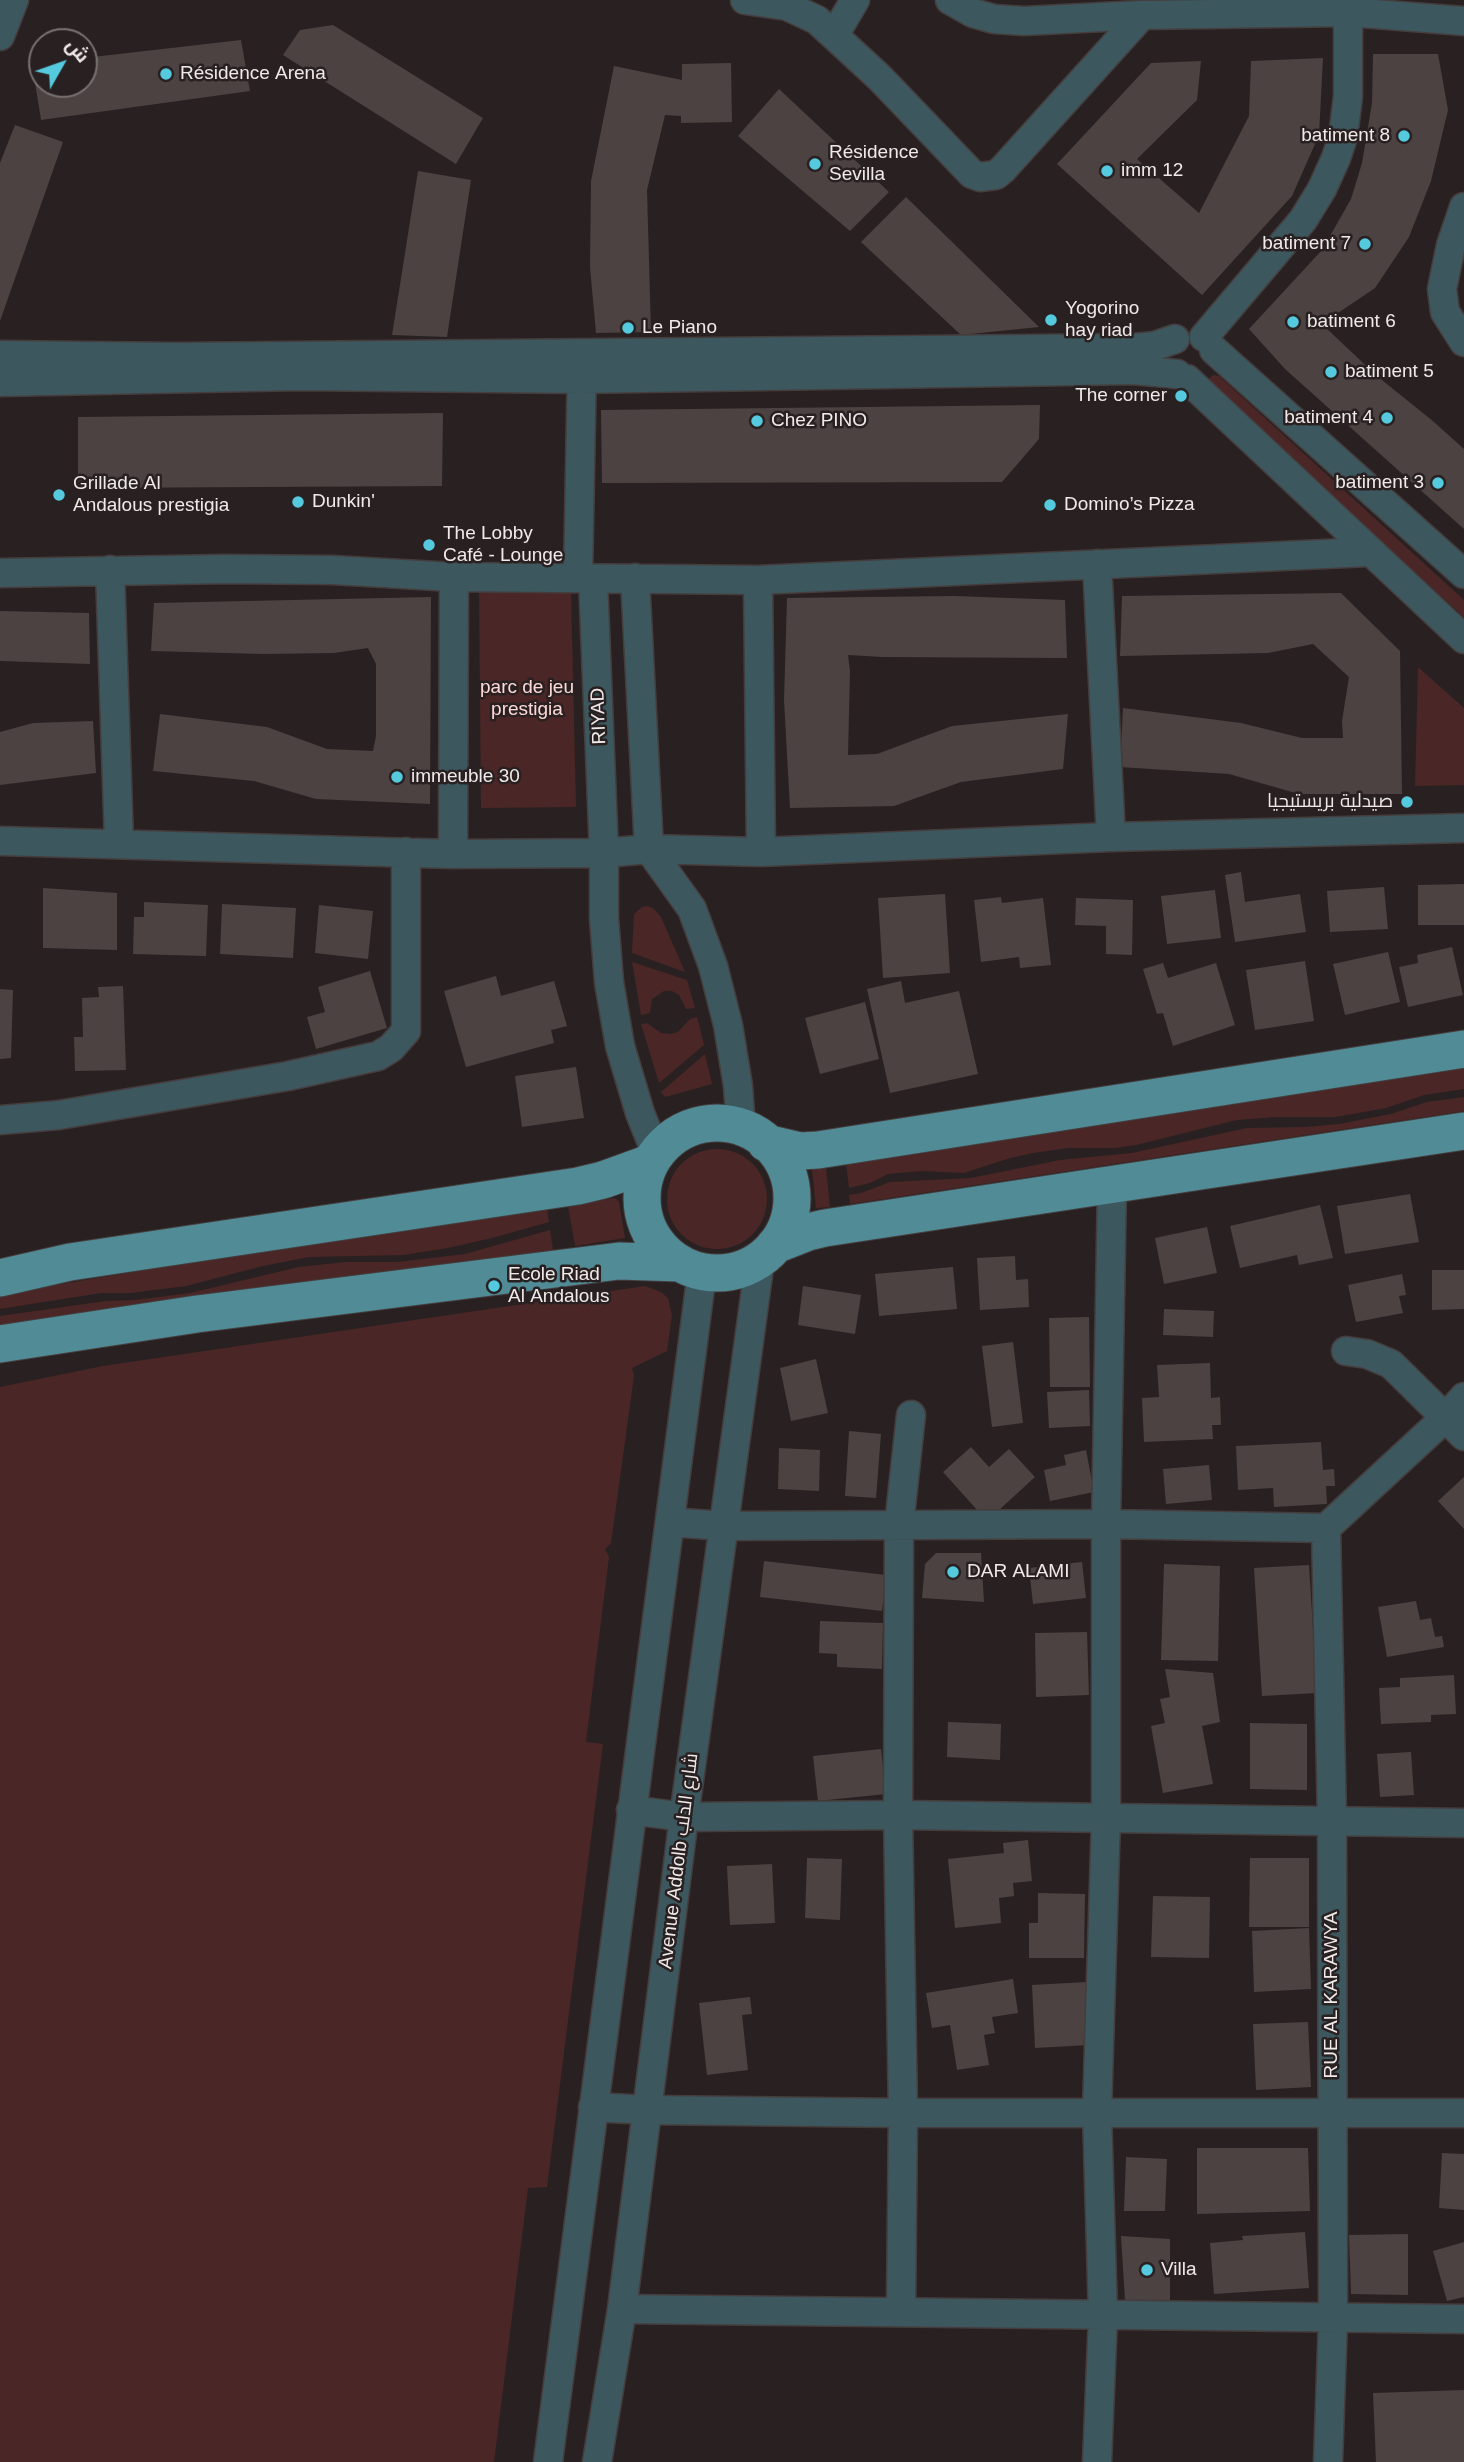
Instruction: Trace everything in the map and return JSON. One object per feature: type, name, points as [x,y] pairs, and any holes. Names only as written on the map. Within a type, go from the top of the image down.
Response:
[{"type":"main road","points":[[691,1268],[653,1236],[645,1219],[642,1200],[644,1181],[653,1158],[669,1139],[685,1129],[704,1124],[723,1124],[800,1151],[818,1150],[1464,1049]]},
{"type":"main road","points":[[0,1344],[197,1314],[619,1261],[722,1273],[742,1269],[768,1252],[808,1232],[825,1228],[1464,1131]]},
{"type":"main road","points":[[754,1135],[779,1156],[789,1173],[793,1192],[792,1211],[786,1229],[768,1252]]},
{"type":"main road","points":[[0,1278],[70,1262],[578,1186],[603,1180],[653,1158]]},
{"type":"street","points":[[0,36],[14,0]]},
{"type":"street","points":[[745,0],[780,5],[798,10],[817,20],[880,78],[972,173],[981,177],[996,175],[1003,169],[1149,10]]},
{"type":"street","points":[[835,34],[855,0]]},
{"type":"street","points":[[950,0],[973,13],[994,19],[1024,21],[1149,10],[1348,6],[1464,21]]},
{"type":"street","points":[[0,355],[582,366],[1133,370],[1182,377],[1205,375],[1212,368],[1209,343],[1303,220],[1322,189],[1343,137],[1348,96],[1348,6]]},
{"type":"street","points":[[1464,207],[1451,246],[1442,289],[1444,312],[1464,342]]},
{"type":"street","points":[[0,382],[300,376],[1135,348],[1155,346],[1189,332],[1209,343],[1464,574]]},
{"type":"street","points":[[1175,339],[1168,353],[1168,361],[1182,377],[1464,639]]},
{"type":"street","name":"RIYAD","points":[[582,366],[585,578],[604,853]]},
{"type":"street","points":[[0,573],[332,570],[454,577],[758,580],[1369,552]]},
{"type":"street","points":[[1097,564],[1111,837]]},
{"type":"street","points":[[110,570],[119,843]]},
{"type":"street","points":[[453,854],[454,577]]},
{"type":"street","points":[[635,578],[649,849],[692,909],[713,966],[728,1025],[738,1086],[754,1135]]},
{"type":"street","points":[[758,580],[761,852]]},
{"type":"street","points":[[0,841],[453,854],[604,853],[649,849],[761,852],[1111,837],[1464,828]]},
{"type":"street","points":[[0,1120],[59,1115],[288,1076],[378,1056],[391,1048],[406,1031],[406,852]]},
{"type":"street","points":[[604,853],[604,918],[609,982],[620,1046],[653,1158]]},
{"type":"street","points":[[1097,2462],[1103,2316],[1097,2112],[1106,1818],[1106,1524],[1112,1185]]},
{"type":"street","name":"Avenue Addolb شارع الدلب","points":[[597,2462],[622,2309],[724,1526],[768,1252]]},
{"type":"street","points":[[548,2462],[670,1522],[691,1268]]},
{"type":"street","points":[[670,1522],[724,1526],[1106,1524],[1326,1528],[1458,1417],[1391,1364],[1367,1354],[1346,1351]]},
{"type":"street","points":[[901,2311],[903,2113],[898,1815],[899,1525],[911,1415]]},
{"type":"street","name":"RUE AL KARAWYA","points":[[1326,1528],[1332,1822],[1333,2319],[1328,2462]]},
{"type":"street","points":[[631,1810],[684,1817],[898,1815],[1464,1823]]},
{"type":"street","points":[[593,2107],[903,2113],[1464,2113]]},
{"type":"street","points":[[622,2309],[1464,2319]]},
{"type":"green space","points":[[1213,375],[1219,376],[1464,600],[1464,617],[1210,385],[1209,379]]},
{"type":"green space","name":"parc de jeu prestigia","points":[[571,588],[576,807],[481,808],[479,591]]},
{"type":"green space","points":[[1418,667],[1464,708],[1464,785],[1415,786]]},
{"type":"green space","points":[[647,906],[653,908],[661,917],[685,972],[632,953],[634,914]]},
{"type":"green space","points":[[632,962],[687,980],[695,1008],[686,1009],[679,995],[664,991],[652,999],[650,1013],[641,1015]]},
{"type":"green space","points":[[697,1017],[704,1045],[659,1083],[641,1024],[647,1023],[661,1033],[670,1034],[678,1032],[690,1019]]},
{"type":"green space","points":[[705,1054],[712,1084],[665,1097],[661,1092]]},
{"type":"green space","points":[[1464,1066],[1464,1089],[1424,1095],[1386,1108],[1336,1117],[1237,1120],[1136,1145],[1068,1148],[1033,1153],[964,1173],[922,1171],[888,1174],[870,1183],[849,1188],[846,1163]]},
{"type":"green space","points":[[1464,1097],[1464,1111],[850,1204],[849,1195],[890,1182],[971,1178],[1060,1160],[1132,1153],[1247,1128],[1339,1124],[1391,1114],[1427,1102]]},
{"type":"green space","points":[[717,1149],[736,1153],[752,1164],[763,1180],[767,1199],[763,1218],[752,1234],[736,1245],[717,1249],[698,1245],[682,1234],[671,1218],[667,1199],[671,1180],[682,1164],[698,1153]]},
{"type":"green space","points":[[826,1168],[830,1207],[816,1208],[812,1169]]},
{"type":"green space","points":[[615,1198],[619,1202],[625,1238],[575,1246],[568,1206]]},
{"type":"green space","points":[[547,1209],[549,1222],[448,1248],[403,1255],[309,1257],[186,1286],[130,1293],[101,1293],[0,1309],[0,1297],[37,1288]]},
{"type":"green space","points":[[550,1230],[553,1250],[215,1300],[0,1336],[0,1316],[106,1301],[190,1293],[299,1267],[346,1262],[398,1262],[465,1254]]},
{"type":"green space","points":[[645,1286],[668,1298],[672,1315],[667,1351],[632,1368],[634,1376],[611,1543],[605,1549],[609,1557],[586,1742],[603,1744],[547,2187],[528,2188],[494,2462],[0,2462],[0,1387],[103,1366]]},
{"type":"building","points":[[333,25],[483,118],[456,164],[283,55],[300,30]]},
{"type":"building","name":"Résidence Arena","points":[[241,40],[250,91],[41,120],[37,98],[98,98],[98,56]]},
{"type":"building","points":[[1373,54],[1438,54],[1448,110],[1431,181],[1409,237],[1375,288],[1335,315],[1326,328],[1377,376],[1464,449],[1464,529],[1285,369],[1249,329],[1322,250],[1351,199],[1362,163],[1372,103]]},
{"type":"building","name":"imm 12","points":[[1323,58],[1319,135],[1292,196],[1202,295],[1057,164],[1151,63],[1201,61],[1197,100],[1137,159],[1199,213],[1249,116],[1251,61]]},
{"type":"building","points":[[731,63],[732,122],[681,123],[681,116],[665,115],[647,190],[651,332],[596,333],[590,267],[591,181],[614,66],[682,80],[682,64]]},
{"type":"building","name":"Résidence Sevilla","points":[[779,89],[889,192],[850,231],[738,136]]},
{"type":"building","points":[[15,125],[63,142],[0,321],[0,163]]},
{"type":"building","points":[[418,171],[471,180],[447,337],[392,335]]},
{"type":"building","name":"Résidence Sevilla","points":[[906,197],[1039,327],[961,335],[861,242]]},
{"type":"building","points":[[1040,405],[1039,439],[1002,482],[602,483],[601,410]]},
{"type":"building","points":[[443,413],[442,486],[78,488],[78,417]]},
{"type":"building","points":[[1341,593],[1400,651],[1402,794],[1299,794],[1229,774],[1120,767],[1123,708],[1241,723],[1302,738],[1343,738],[1342,721],[1349,677],[1313,644],[1268,653],[1120,656],[1122,596]]},
{"type":"building","points":[[954,596],[1065,600],[1067,658],[848,655],[848,755],[877,754],[952,726],[1068,714],[1063,769],[961,782],[894,806],[790,808],[784,700],[787,598]]},
{"type":"building","points":[[431,597],[430,804],[316,799],[254,781],[153,771],[160,714],[267,727],[327,749],[373,751],[376,736],[376,664],[368,648],[334,653],[263,654],[151,651],[154,603]]},
{"type":"building","points":[[0,611],[89,613],[90,664],[0,661]]},
{"type":"building","points":[[93,721],[96,773],[0,785],[0,732],[33,723]]},
{"type":"building","points":[[1241,872],[1245,902],[1300,894],[1306,932],[1235,942],[1225,875]]},
{"type":"building","points":[[1464,884],[1464,925],[1418,925],[1418,885]]},
{"type":"building","points":[[1384,887],[1388,929],[1330,932],[1327,891]]},
{"type":"building","points":[[43,888],[117,893],[117,950],[43,948]]},
{"type":"building","points":[[1215,890],[1221,938],[1167,944],[1161,896]]},
{"type":"building","points":[[945,894],[950,973],[883,978],[878,898]]},
{"type":"building","points":[[1001,897],[1002,903],[1043,898],[1051,965],[1020,968],[1019,957],[981,962],[974,900]]},
{"type":"building","points":[[1076,898],[1133,900],[1132,955],[1106,954],[1106,926],[1075,925]]},
{"type":"building","points":[[144,902],[208,905],[206,956],[133,954],[134,917],[144,917]]},
{"type":"building","points":[[222,904],[296,908],[293,958],[220,954]]},
{"type":"building","points":[[319,905],[373,911],[368,959],[315,953]]},
{"type":"building","points":[[1452,947],[1463,995],[1408,1007],[1399,967],[1418,963],[1417,955]]},
{"type":"building","points":[[1388,952],[1400,1002],[1345,1015],[1333,964]]},
{"type":"building","points":[[1305,961],[1314,1021],[1255,1030],[1246,970]]},
{"type":"building","points":[[1163,963],[1168,978],[1216,963],[1235,1025],[1173,1046],[1163,1013],[1157,1014],[1143,969]]},
{"type":"building","points":[[370,971],[387,1028],[316,1049],[307,1017],[325,1012],[318,987]]},
{"type":"building","points":[[496,976],[501,996],[554,981],[567,1026],[551,1030],[554,1043],[466,1067],[444,991]]},
{"type":"building","points":[[901,981],[905,1003],[959,991],[978,1074],[890,1093],[867,989]]},
{"type":"building","points":[[123,986],[126,1070],[75,1071],[74,1037],[83,1037],[82,998],[99,997],[98,987]]},
{"type":"building","points":[[0,989],[13,990],[11,1058],[0,1059]]},
{"type":"building","points":[[865,1002],[879,1059],[820,1074],[805,1018]]},
{"type":"building","points":[[576,1067],[584,1118],[522,1127],[515,1076]]},
{"type":"building","points":[[1410,1194],[1419,1242],[1345,1254],[1337,1206]]},
{"type":"building","points":[[1320,1205],[1333,1258],[1299,1265],[1297,1255],[1240,1268],[1230,1226]]},
{"type":"building","points":[[1207,1227],[1217,1273],[1164,1284],[1155,1238]]},
{"type":"building","points":[[1015,1256],[1016,1280],[1028,1279],[1029,1307],[980,1310],[977,1258]]},
{"type":"building","points":[[953,1267],[957,1309],[879,1316],[875,1274]]},
{"type":"building","points":[[1432,1270],[1464,1270],[1464,1309],[1432,1310]]},
{"type":"building","points":[[1402,1274],[1406,1295],[1399,1296],[1403,1313],[1356,1322],[1348,1285]]},
{"type":"building","points":[[803,1286],[861,1295],[855,1334],[798,1325]]},
{"type":"building","points":[[1164,1309],[1214,1311],[1213,1337],[1163,1335]]},
{"type":"building","points":[[1089,1317],[1090,1387],[1050,1387],[1049,1318]]},
{"type":"building","points":[[1013,1342],[1023,1423],[992,1427],[982,1346]]},
{"type":"building","points":[[816,1359],[828,1413],[791,1421],[780,1368]]},
{"type":"building","points":[[1210,1363],[1211,1398],[1220,1397],[1221,1425],[1212,1425],[1213,1439],[1144,1442],[1142,1398],[1159,1397],[1157,1365]]},
{"type":"building","points":[[1089,1390],[1090,1426],[1049,1428],[1047,1392]]},
{"type":"building","points":[[849,1431],[881,1434],[876,1498],[845,1496]]},
{"type":"building","points":[[1321,1442],[1323,1470],[1334,1469],[1335,1486],[1326,1486],[1327,1504],[1274,1507],[1273,1488],[1238,1490],[1236,1446]]},
{"type":"building","points":[[971,1447],[989,1467],[1009,1449],[1035,1477],[987,1521],[943,1472]]},
{"type":"building","points":[[779,1448],[820,1450],[819,1491],[778,1489]]},
{"type":"building","points":[[1086,1450],[1094,1492],[1050,1501],[1044,1470],[1066,1465],[1064,1455]]},
{"type":"building","points":[[1209,1465],[1212,1500],[1166,1504],[1163,1469]]},
{"type":"building","points":[[1464,1477],[1464,1529],[1438,1501]]},
{"type":"building","name":"DAR ALAMI","points":[[936,1553],[981,1553],[984,1602],[922,1598],[925,1564]]},
{"type":"building","points":[[764,1561],[886,1575],[882,1611],[760,1597]]},
{"type":"building","points":[[1082,1562],[1086,1598],[1033,1604],[1029,1568]]},
{"type":"building","points":[[1164,1564],[1220,1566],[1218,1661],[1161,1660]]},
{"type":"building","points":[[1309,1565],[1317,1693],[1262,1696],[1254,1568]]},
{"type":"building","points":[[1416,1601],[1420,1620],[1431,1618],[1435,1637],[1442,1636],[1444,1647],[1387,1657],[1378,1607]]},
{"type":"building","points":[[820,1621],[883,1623],[882,1669],[837,1667],[837,1654],[819,1653]]},
{"type":"building","points":[[1087,1632],[1089,1695],[1036,1697],[1035,1633]]},
{"type":"building","points":[[1165,1669],[1213,1673],[1220,1722],[1202,1726],[1213,1784],[1163,1793],[1151,1726],[1165,1723],[1160,1699],[1170,1697]]},
{"type":"building","points":[[1454,1675],[1456,1714],[1431,1715],[1431,1722],[1381,1724],[1379,1688],[1400,1687],[1400,1678]]},
{"type":"building","points":[[948,1722],[1001,1724],[1000,1760],[947,1757]]},
{"type":"building","points":[[1250,1723],[1307,1724],[1307,1790],[1250,1789]]},
{"type":"building","points":[[881,1749],[886,1794],[818,1801],[813,1756]]},
{"type":"building","points":[[1411,1752],[1414,1795],[1380,1797],[1377,1754]]},
{"type":"building","points":[[1028,1840],[1032,1881],[1013,1883],[1014,1896],[999,1898],[1001,1923],[955,1928],[948,1859],[1004,1853],[1003,1843]]},
{"type":"building","points":[[807,1858],[842,1859],[840,1920],[805,1918]]},
{"type":"building","points":[[1250,1858],[1309,1858],[1309,1927],[1249,1927]]},
{"type":"building","points":[[772,1864],[775,1923],[730,1925],[727,1866]]},
{"type":"building","points":[[1038,1893],[1085,1894],[1084,1958],[1029,1958],[1029,1923],[1038,1923]]},
{"type":"building","points":[[1153,1896],[1210,1897],[1209,1958],[1151,1957]]},
{"type":"building","points":[[1309,1928],[1311,1989],[1254,1992],[1252,1931]]},
{"type":"building","points":[[1013,1979],[1018,2013],[992,2017],[995,2033],[984,2035],[989,2065],[957,2070],[950,2025],[932,2028],[926,1993]]},
{"type":"building","points":[[1086,1982],[1089,2045],[1035,2048],[1032,1985]]},
{"type":"building","points":[[750,1997],[752,2014],[742,2015],[748,2070],[707,2075],[699,2003]]},
{"type":"building","points":[[1308,2022],[1311,2087],[1256,2090],[1253,2024]]},
{"type":"building","points":[[1197,2148],[1308,2148],[1310,2211],[1197,2214]]},
{"type":"building","points":[[1442,2153],[1464,2154],[1464,2210],[1439,2208]]},
{"type":"building","points":[[1126,2157],[1167,2159],[1165,2211],[1124,2211]]},
{"type":"building","points":[[1305,2232],[1309,2288],[1214,2294],[1210,2243],[1243,2240],[1242,2236]]},
{"type":"building","points":[[1408,2234],[1408,2295],[1351,2294],[1349,2235]]},
{"type":"building","name":"Villa","points":[[1121,2236],[1170,2239],[1170,2302],[1125,2300]]},
{"type":"building","points":[[1464,2242],[1464,2297],[1447,2301],[1433,2251]]},
{"type":"building","points":[[1464,2390],[1464,2462],[1376,2462],[1373,2393]]},
{"type":"place","name":"Résidence Arena","points":[[166,74]]},
{"type":"place","name":"batiment 8","points":[[1404,136]]},
{"type":"place","name":"Résidence Sevilla","points":[[815,164]]},
{"type":"place","name":"imm 12","points":[[1107,171]]},
{"type":"place","name":"batiment 7","points":[[1365,244]]},
{"type":"place","name":"Yogorino hay riad","points":[[1051,320]]},
{"type":"place","name":"batiment 6","points":[[1293,322]]},
{"type":"place","name":"Le Piano","points":[[628,328]]},
{"type":"place","name":"batiment 5","points":[[1331,372]]},
{"type":"place","name":"The corner","points":[[1181,396]]},
{"type":"place","name":"batiment 4","points":[[1387,418]]},
{"type":"place","name":"Chez PINO","points":[[757,421]]},
{"type":"place","name":"batiment 3","points":[[1438,483]]},
{"type":"place","name":"Grillade Al Andalous prestigia","points":[[59,495]]},
{"type":"place","name":"Dunkin'","points":[[298,502]]},
{"type":"place","name":"Domino’s Pizza","points":[[1050,505]]},
{"type":"place","name":"The Lobby Café - Lounge","points":[[429,545]]},
{"type":"place","name":"immeuble 30","points":[[397,777]]},
{"type":"place","name":"صيدلية بريستيجيا","points":[[1407,802]]},
{"type":"place","name":"Ecole Riad Al Andalous","points":[[494,1286]]},
{"type":"place","name":"DAR ALAMI","points":[[953,1572]]},
{"type":"place","name":"Villa","points":[[1147,2270]]}]
